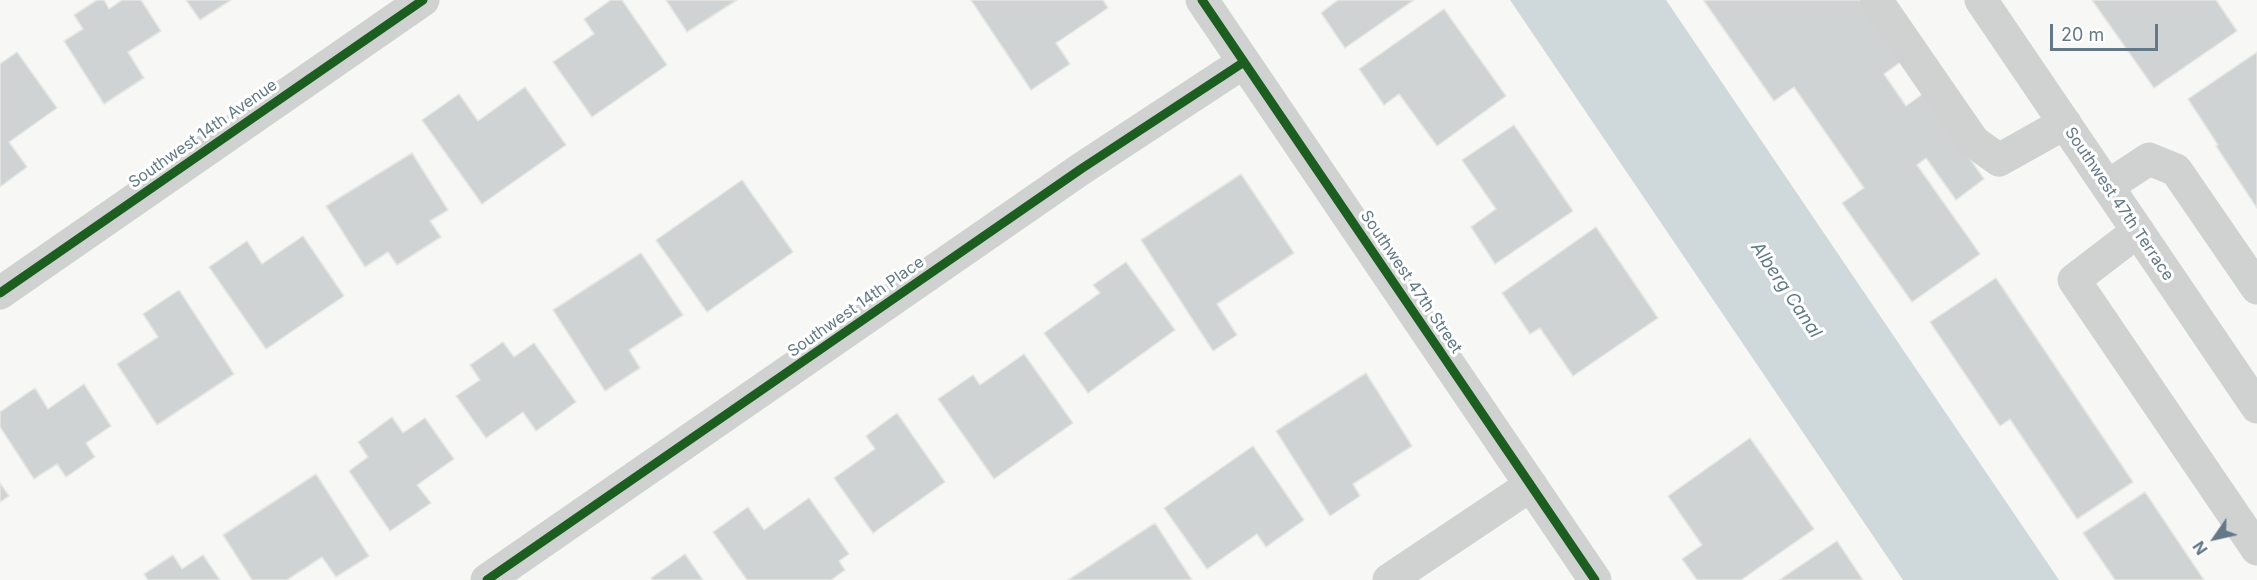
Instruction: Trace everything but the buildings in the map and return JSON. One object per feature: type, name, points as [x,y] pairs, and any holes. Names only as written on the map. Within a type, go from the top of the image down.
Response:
[{"type":"street","name":"Southwest 14th Avenue","points":[[0,293],[423,0]]},
{"type":"street","name":"Southwest 47th Street","points":[[1202,0],[1595,580]]},
{"type":"street","points":[[1876,0],[1974,142],[1999,160],[2065,123]]},
{"type":"street","name":"Southwest 47th Terrace","points":[[1981,0],[2257,407]]},
{"type":"street","name":"Southwest 14th Place","points":[[487,580],[1081,169],[1244,62]]},
{"type":"street","points":[[2108,186],[2149,159],[2176,170],[2257,288]]},
{"type":"street","points":[[2138,231],[2074,280],[2257,549]]},
{"type":"street","points":[[1389,580],[1531,485]]},
{"type":"water","name":"Alberg Canal","points":[[1510,0],[1666,0],[2059,580],[1903,580]]},
{"type":"cycle path","points":[[0,293],[423,0]]},
{"type":"cycle path","points":[[1202,0],[1595,580]]},
{"type":"cycle path","points":[[487,580],[1081,169],[1244,62]]}]
